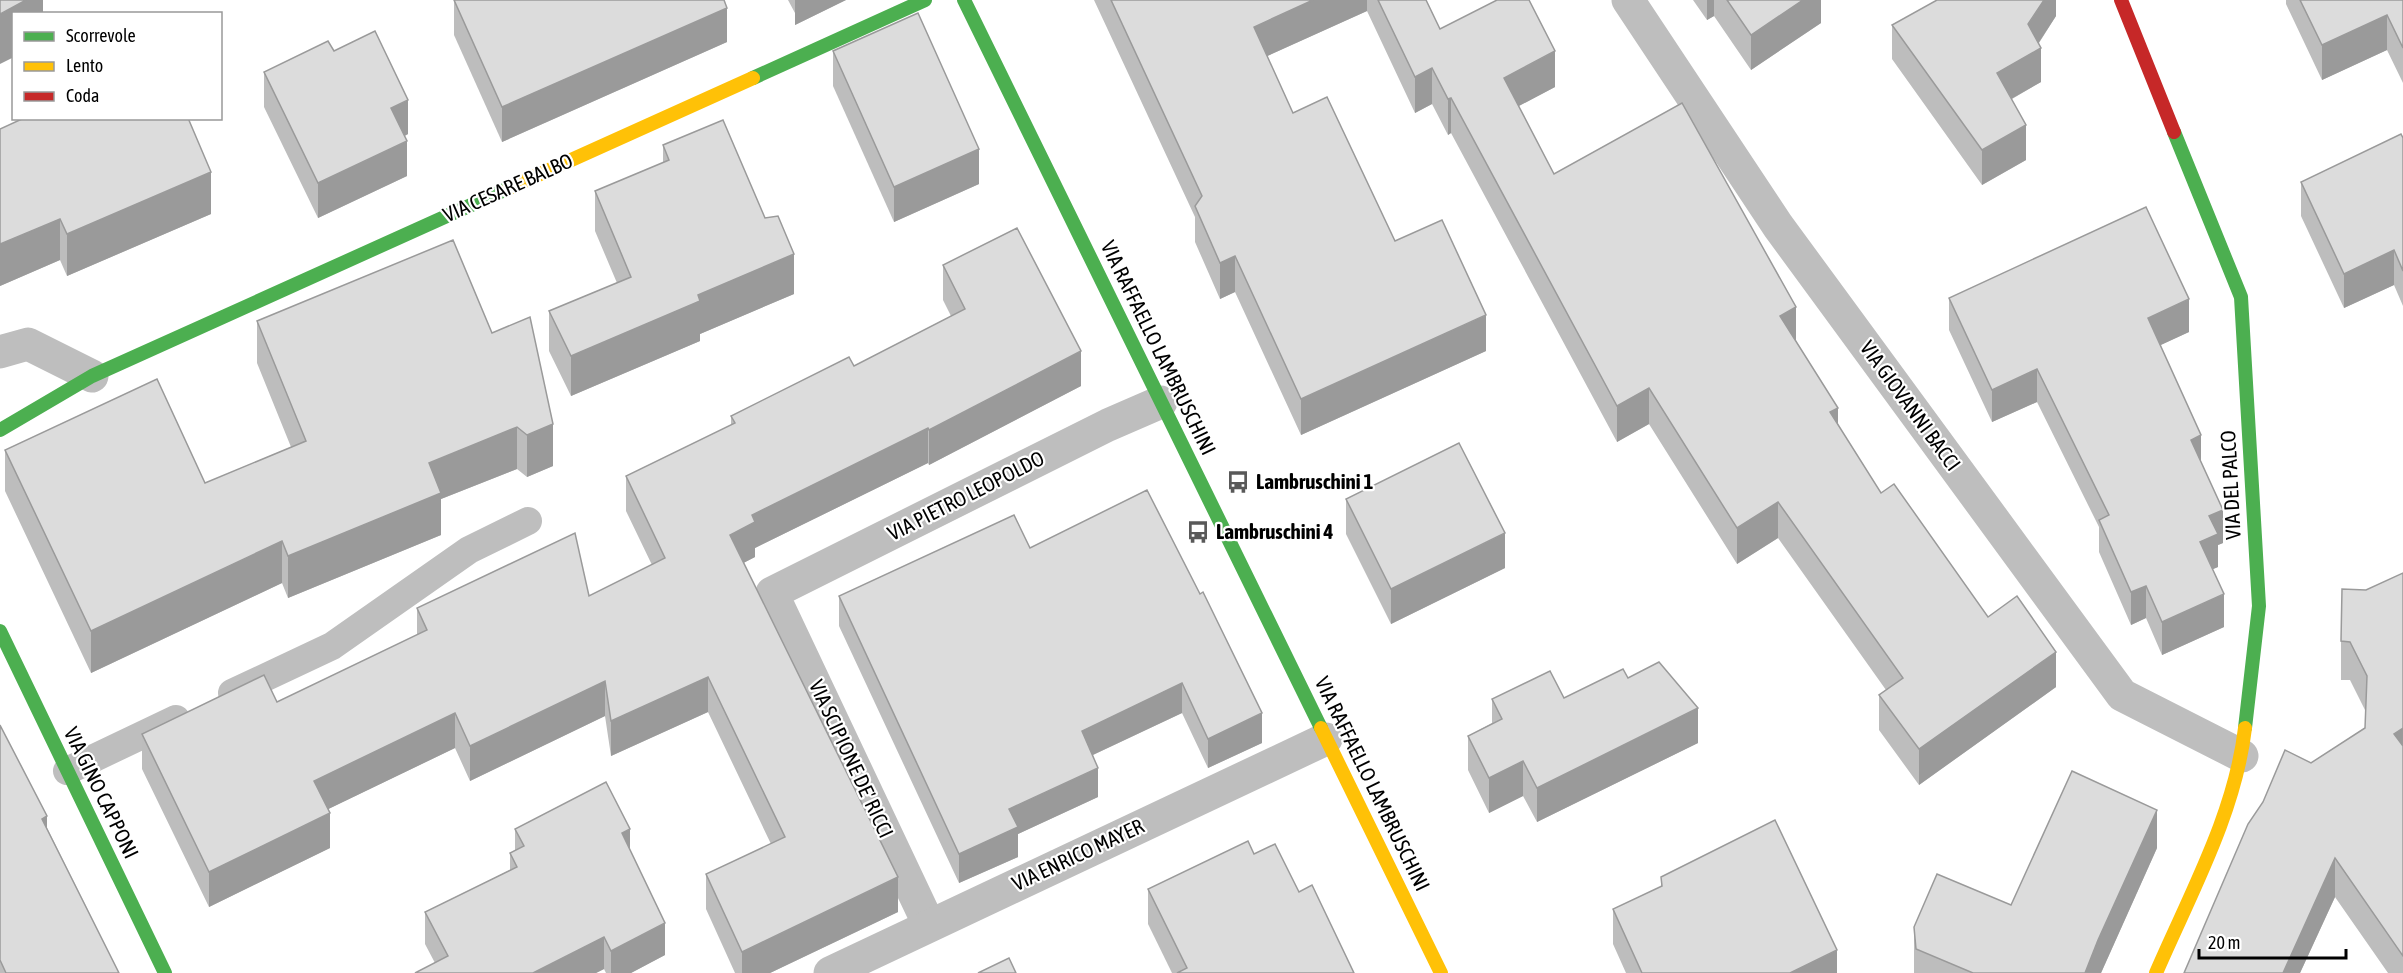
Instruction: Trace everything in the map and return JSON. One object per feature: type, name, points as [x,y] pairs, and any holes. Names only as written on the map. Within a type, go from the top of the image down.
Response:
[{"type":"street","name":"VIA CESARE BALBO","points":[[0,430],[92,376],[925,0]]},
{"type":"street","name":"VIA RAFFAELLO LAMBRUSCHINI","points":[[964,0],[1441,973]]},
{"type":"street","name":"VIA GIOVANNI BACCI","points":[[1628,0],[1778,226],[2122,695],[2242,756]]},
{"type":"street","name":"VIA DEL PALCO","points":[[2121,0],[2241,297],[2259,606],[2242,756],[2221,824],[2156,973]]},
{"type":"street","points":[[0,352],[28,344],[92,376]]},
{"type":"street","name":"VIA PIETRO LEOPOLDO","points":[[772,593],[1108,425],[1161,402]]},
{"type":"street","name":"VIA SCIPIONE DE' RICCI","points":[[772,593],[929,925]]},
{"type":"street","name":"VIA GINO CAPPONI","points":[[0,631],[165,973]]},
{"type":"street","name":"VIA ENRICO MAYER","points":[[831,973],[1326,739]]},
{"type":"lane","points":[[67,771],[332,646],[469,550],[528,521]]},
{"type":"building","points":[[0,0],[26,0],[0,14]]},
{"type":"building","points":[[454,0],[724,0],[727,8],[502,107]]},
{"type":"building","points":[[1111,0],[1313,0],[1254,27],[1293,113],[1327,97],[1395,241],[1442,220],[1486,315],[1301,399],[1235,256],[1220,263],[1195,206],[1202,196]]},
{"type":"building","points":[[1378,0],[1426,0],[1440,29],[1497,0],[1529,0],[1555,51],[1504,78],[1554,174],[1682,103],[1796,307],[1780,316],[1838,408],[1830,412],[1881,493],[1894,484],[1988,617],[2017,596],[2056,652],[1919,749],[1879,695],[1903,678],[1778,502],[1737,528],[1649,388],[1617,406],[1451,98],[1448,99],[1432,68],[1415,77]]},
{"type":"building","points":[[1727,0],[1803,0],[1751,35]]},
{"type":"building","points":[[1937,0],[2044,0],[2028,24],[2041,48],[1997,73],[2026,125],[1982,150],[1892,25]]},
{"type":"building","points":[[2300,0],[2403,0],[2403,48],[2387,15],[2322,45]]},
{"type":"building","points":[[918,13],[979,149],[894,187],[833,51]]},
{"type":"building","points":[[375,31],[408,100],[391,108],[407,141],[318,183],[264,72],[328,41],[334,51]]},
{"type":"building","points":[[20,120],[189,120],[211,172],[67,234],[60,219],[0,244],[0,129]]},
{"type":"building","points":[[723,120],[765,218],[778,216],[794,254],[698,295],[700,301],[571,356],[549,311],[631,277],[595,191],[669,160],[663,145]]},
{"type":"building","points":[[2401,134],[2403,138],[2403,271],[2394,250],[2344,274],[2301,182]]},
{"type":"building","points":[[2146,207],[2189,299],[2148,318],[2201,435],[2191,440],[2223,510],[2209,516],[2218,534],[2200,542],[2224,594],[2162,622],[2146,586],[2131,592],[2099,520],[2109,515],[2037,369],[1992,390],[1949,298]]},
{"type":"building","points":[[1017,228],[1081,351],[929,430],[928,428],[752,515],[755,522],[730,535],[898,877],[742,952],[706,874],[785,837],[708,677],[611,721],[605,681],[470,746],[455,713],[314,781],[330,813],[209,872],[142,734],[264,675],[277,702],[427,630],[417,608],[575,533],[589,596],[665,558],[626,476],[735,423],[731,416],[849,357],[854,366],[965,309],[943,265]]},
{"type":"building","points":[[453,240],[492,333],[530,317],[553,424],[527,435],[517,427],[429,463],[441,493],[288,556],[282,541],[91,631],[5,450],[157,379],[205,483],[306,441],[257,321]]},
{"type":"building","points":[[1459,443],[1505,533],[1391,589],[1346,499]]},
{"type":"building","points":[[1147,490],[1200,594],[1203,592],[1262,713],[1208,739],[1182,683],[1082,731],[1098,768],[1009,809],[1018,827],[959,854],[839,596],[1014,515],[1030,548]]},
{"type":"building","points":[[2403,573],[2403,728],[2394,734],[2403,746],[2403,956],[2335,858],[2283,973],[2184,973],[2248,824],[2263,802],[2285,750],[2311,763],[2365,728],[2367,676],[2350,642],[2341,641],[2342,589],[2366,590]]},
{"type":"building","points":[[1659,662],[1698,708],[1537,788],[1523,761],[1489,778],[1468,736],[1502,719],[1492,699],[1550,671],[1564,698],[1623,669],[1628,678]]},
{"type":"building","points":[[0,725],[47,816],[42,819],[119,973],[6,973],[0,960]]},
{"type":"building","points":[[2072,771],[2157,810],[2085,973],[1973,973],[1916,949],[1914,927],[1937,874],[2011,905]]},
{"type":"building","points":[[606,782],[630,829],[622,833],[665,923],[611,951],[604,937],[533,973],[415,973],[448,956],[425,912],[517,867],[510,853],[524,846],[515,829]]},
{"type":"building","points":[[1775,820],[1837,950],[1790,973],[1642,973],[1613,909],[1662,886],[1661,877]]},
{"type":"building","points":[[1248,841],[1254,854],[1275,844],[1299,892],[1312,885],[1354,973],[1177,973],[1187,968],[1148,889]]},
{"type":"building","points":[[1009,958],[1016,973],[978,973]]},
{"type":"traffic: fast","points":[[753,78],[925,0]]},
{"type":"traffic: fast","points":[[964,0],[1321,728]]},
{"type":"traffic: fast","points":[[2174,132],[2241,297],[2259,606],[2245,728]]},
{"type":"traffic: fast","points":[[0,430],[92,376],[509,188]]},
{"type":"traffic: fast","points":[[0,631],[165,973]]},
{"type":"traffic: slow","points":[[509,188],[753,78]]},
{"type":"traffic: slow","points":[[1321,728],[1441,973]]},
{"type":"traffic: slow","points":[[2156,973],[2221,822],[2240,760],[2245,728]]},
{"type":"traffic: jam","points":[[2121,0],[2174,132]]},
{"type":"place","name":"Lambruschini 1","points":[[1238,482]]},
{"type":"place","name":"Lambruschini 4","points":[[1198,532]]}]
